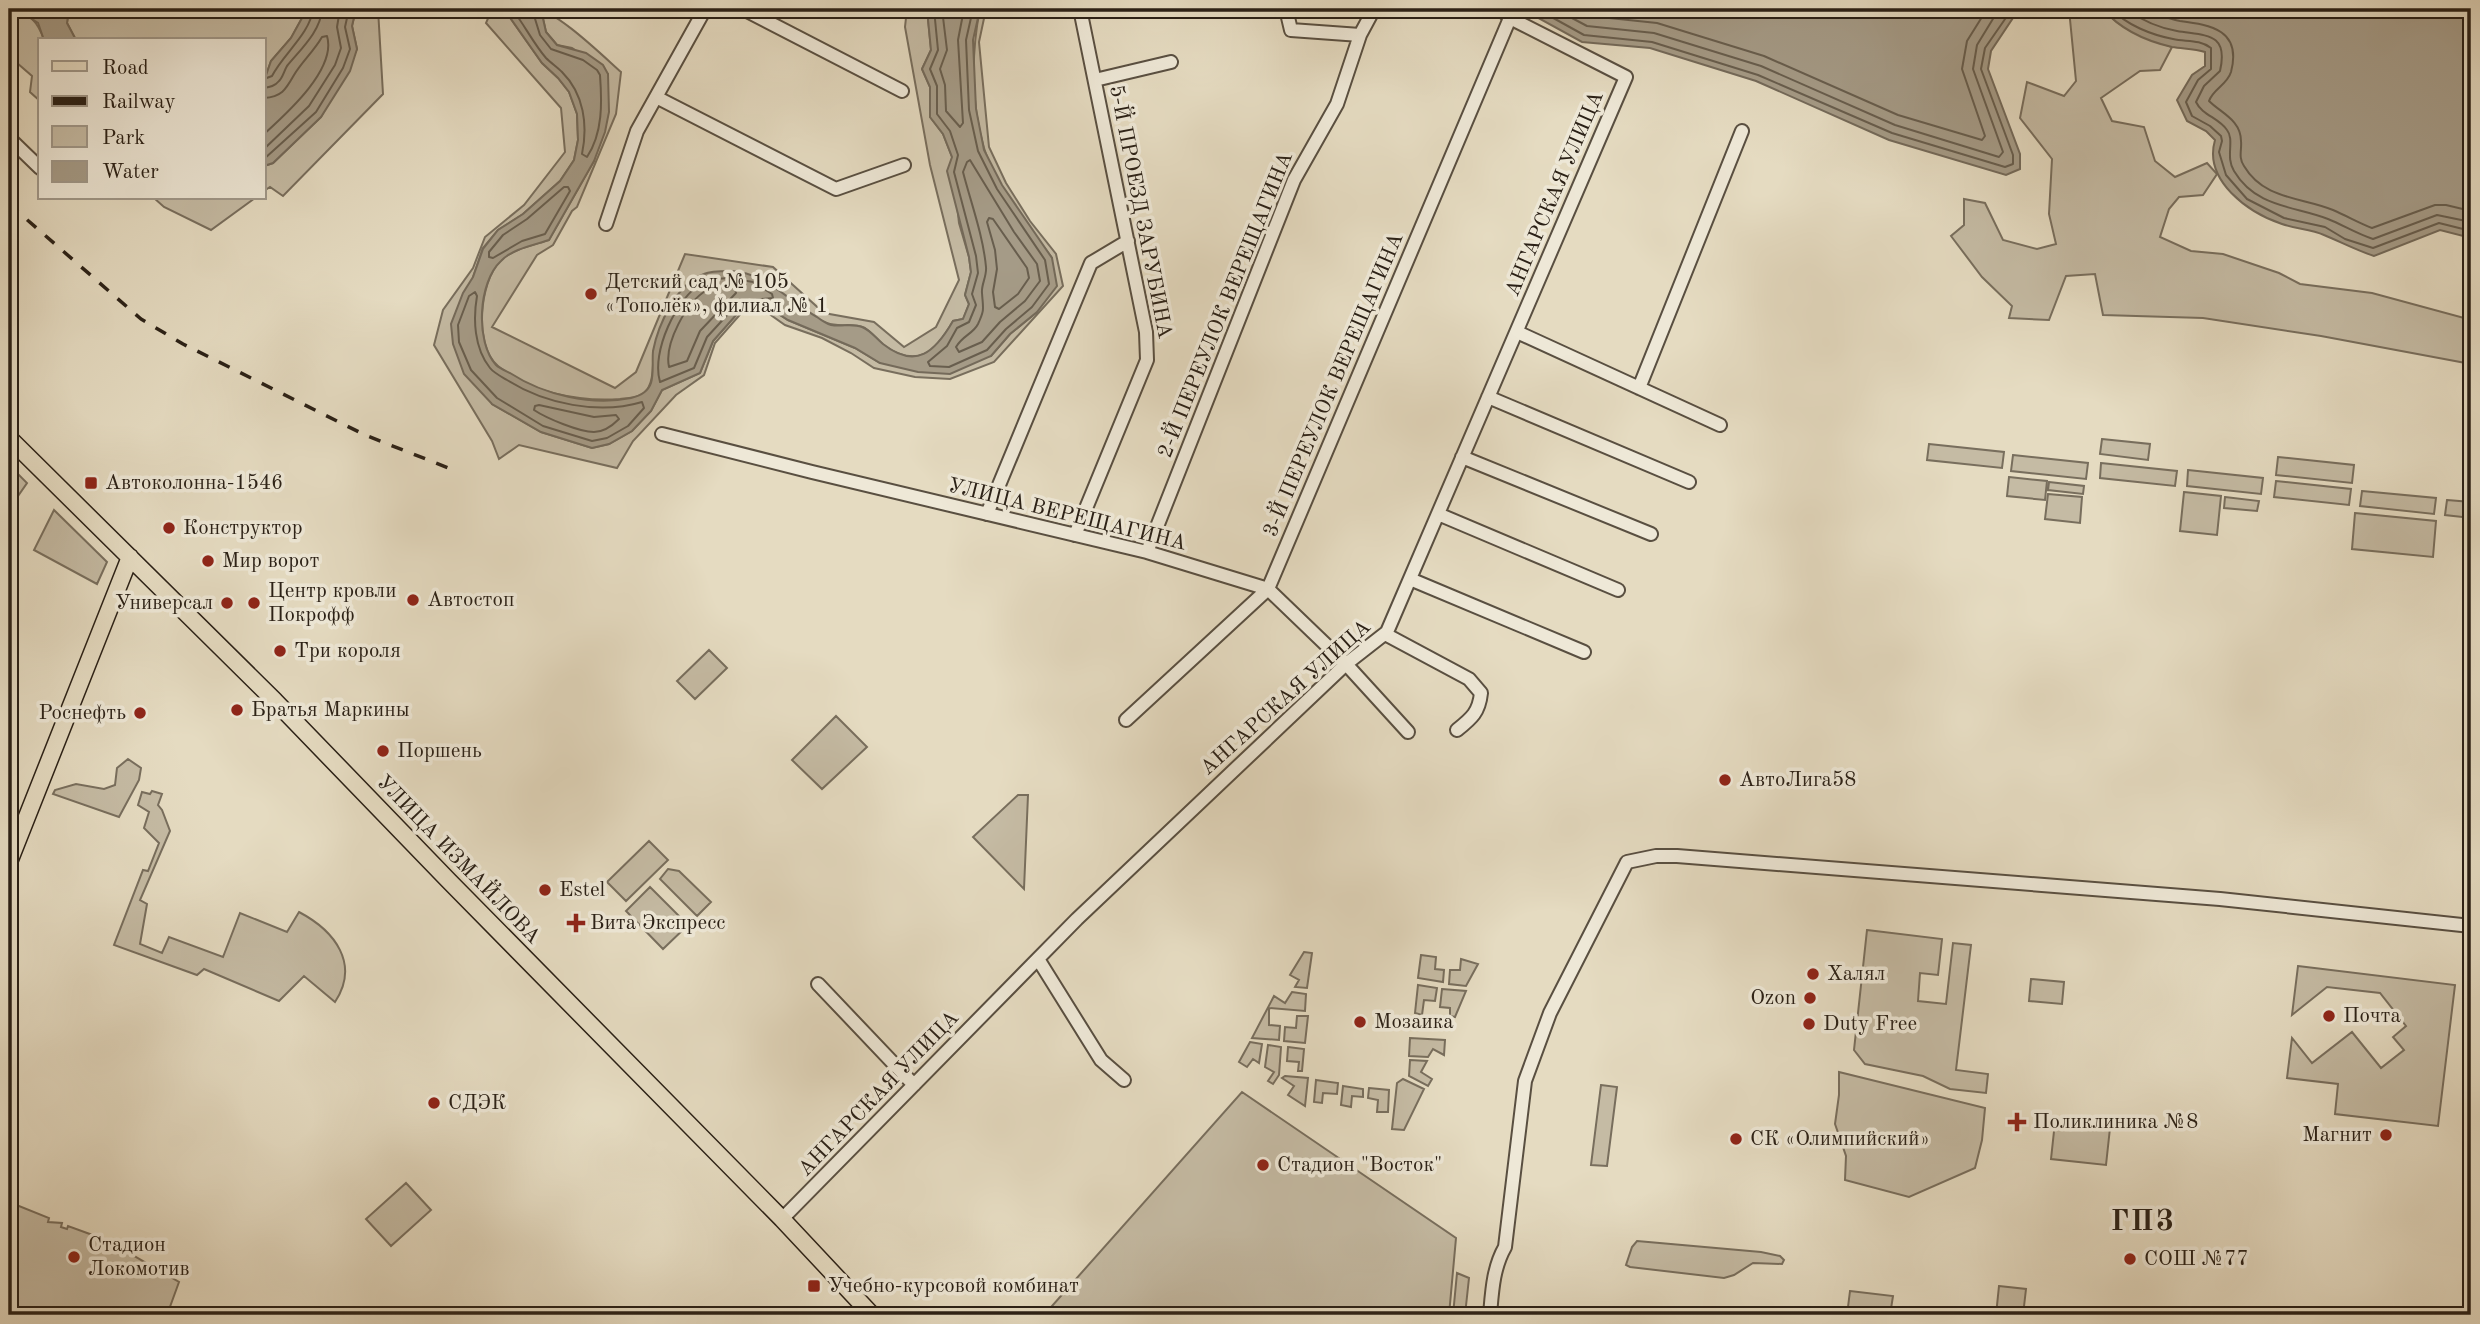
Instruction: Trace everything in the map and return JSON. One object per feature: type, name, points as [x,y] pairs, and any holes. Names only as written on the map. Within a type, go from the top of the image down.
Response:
[{"type":"main road","name":"УЛИЦА ИЗМАЙЛОВА","points":[[9,438],[275,701],[782,1219],[872,1315]]},
{"type":"main road","points":[[9,862],[130,557]]},
{"type":"street","points":[[606,224],[637,131],[705,9]]},
{"type":"street","points":[[743,9],[902,91]]},
{"type":"street","name":"5-Й ПРОЕЗД ЗАРУБИНА","points":[[1075,535],[1147,360],[1146,332],[1080,9]]},
{"type":"street","points":[[1286,9],[1291,30],[1360,35]]},
{"type":"street","name":"2-Й ПЕРЕУЛОК ВЕРЕЩАГИНА","points":[[1147,552],[1294,180],[1337,104],[1360,35],[1374,9]]},
{"type":"street","name":"АНГАРСКАЯ УЛИЦА","points":[[782,1219],[1077,919],[1346,664],[1385,634],[1626,77],[1505,14]]},
{"type":"street","name":"3-Й ПЕРЕУЛОК ВЕРЕЩАГИНА","points":[[1126,720],[1268,589],[1505,14]]},
{"type":"street","points":[[1095,80],[1171,62]]},
{"type":"street","points":[[656,97],[836,189],[904,165]]},
{"type":"street","points":[[1639,388],[1742,131]]},
{"type":"street","points":[[9,138],[38,166]]},
{"type":"street","points":[[987,514],[1091,263],[1128,241]]},
{"type":"street","points":[[1517,332],[1720,425]]},
{"type":"street","points":[[1488,397],[1689,482]]},
{"type":"street","name":"УЛИЦА ВЕРЕЩАГИНА","points":[[662,434],[1147,552],[1268,589],[1346,664],[1408,732]]},
{"type":"street","points":[[1462,457],[1651,534]]},
{"type":"street","points":[[1438,514],[1618,590]]},
{"type":"street","points":[[1410,579],[1584,652]]},
{"type":"street","points":[[1385,634],[1469,679],[1481,693],[1479,708],[1474,717],[1457,730]]},
{"type":"street","points":[[1490,1315],[1494,1280],[1499,1258],[1505,1247],[1525,1081],[1550,1013],[1627,862],[1656,856],[1677,856],[1917,874],[2220,899],[2471,926]]},
{"type":"street","points":[[1038,958],[1101,1059],[1124,1080]]},
{"type":"street","points":[[818,984],[914,1085]]},
{"type":"green space","points":[[9,9],[32,18],[43,38],[38,38],[38,99],[30,92],[32,76],[9,56]]},
{"type":"green space","points":[[69,9],[307,9],[291,38],[271,61],[266,75],[266,38],[75,38],[67,23]]},
{"type":"green space","points":[[356,9],[378,9],[383,94],[283,196],[270,187],[266,190],[266,165],[273,163],[321,117],[357,49],[352,26]]},
{"type":"green space","points":[[492,9],[504,9],[542,63],[569,92],[577,114],[578,140],[574,160],[560,181],[523,214],[498,230],[483,248],[473,277],[492,404],[541,432],[592,448],[609,444],[632,431],[651,411],[662,390],[700,373],[713,341],[744,306],[766,306],[788,320],[855,348],[880,363],[991,356],[1010,334],[1037,312],[1052,258],[1005,191],[984,148],[977,114],[974,78],[980,9],[986,9],[979,42],[989,147],[1006,183],[1030,221],[1056,254],[1063,286],[994,362],[950,379],[915,377],[874,368],[822,338],[785,325],[765,311],[744,310],[715,343],[704,375],[676,395],[633,441],[617,468],[519,445],[499,459],[492,441],[434,345],[443,310],[473,268],[485,237],[524,205],[565,152],[561,108],[486,23]]},
{"type":"green space","points":[[535,9],[544,11],[567,25],[621,72],[616,114],[577,207],[553,245],[537,255],[492,327],[615,388],[636,372],[685,254],[773,267],[824,313],[874,322],[904,347],[936,327],[959,280],[930,165],[905,27],[907,9],[927,9],[931,50],[922,69],[930,87],[930,117],[943,134],[952,157],[959,223],[971,272],[965,295],[969,304],[963,319],[953,321],[933,348],[917,356],[908,356],[885,346],[865,328],[832,324],[817,318],[755,275],[654,350],[650,383],[645,392],[637,397],[604,400],[556,394],[525,383],[498,366],[490,357],[483,330],[482,314],[487,284],[493,271],[505,257],[549,240],[594,161],[608,92],[608,74],[572,48],[557,45],[546,32],[542,14]]},
{"type":"green space","points":[[2069,9],[2103,9],[2126,28],[2172,47],[2160,70],[2140,71],[2101,98],[2112,121],[2144,127],[2155,161],[2175,177],[2207,163],[2217,174],[2203,195],[2179,197],[2169,209],[2160,237],[2191,251],[2223,254],[2279,273],[2300,284],[2372,293],[2471,318],[2471,364],[2321,336],[2203,318],[2103,315],[2095,274],[2066,276],[2049,320],[2009,318],[2012,306],[1982,277],[1951,236],[1964,225],[1964,199],[1985,203],[2003,240],[2037,249],[2056,244],[2049,214],[2052,159],[2020,118],[2027,82],[2064,96],[2076,81]]},
{"type":"green space","points":[[156,200],[252,200],[211,230],[164,207]]},
{"type":"green space","points":[[2102,439],[2150,444],[2148,460],[2100,454]]},
{"type":"green space","points":[[1929,444],[2004,452],[2002,468],[1927,460]]},
{"type":"green space","points":[[2013,455],[2088,463],[2086,479],[2011,471]]},
{"type":"green space","points":[[2278,457],[2354,465],[2352,483],[2276,475]]},
{"type":"green space","points":[[2101,463],[2177,471],[2175,486],[2100,478]]},
{"type":"green space","points":[[9,465],[27,483],[9,509]]},
{"type":"green space","points":[[2188,470],[2263,478],[2261,494],[2187,486]]},
{"type":"green space","points":[[2009,477],[2047,481],[2045,500],[2007,496]]},
{"type":"green space","points":[[2276,481],[2351,489],[2349,505],[2274,497]]},
{"type":"green space","points":[[2049,482],[2084,486],[2083,494],[2048,490]]},
{"type":"green space","points":[[2362,491],[2436,498],[2434,514],[2360,506]]},
{"type":"green space","points":[[2184,492],[2221,496],[2217,535],[2180,531]]},
{"type":"green space","points":[[2048,494],[2082,497],[2080,523],[2045,519]]},
{"type":"green space","points":[[2225,497],[2259,501],[2257,511],[2224,508]]},
{"type":"green space","points":[[2447,500],[2471,502],[2471,518],[2445,515]]},
{"type":"green space","points":[[54,510],[107,562],[97,584],[34,550]]},
{"type":"green space","points":[[2355,513],[2436,521],[2433,557],[2352,549]]},
{"type":"green space","points":[[709,650],[727,668],[695,699],[677,681]]},
{"type":"green space","points":[[836,716],[867,747],[822,789],[792,760]]},
{"type":"green space","points":[[128,759],[141,768],[139,780],[119,817],[53,794],[55,790],[76,784],[104,789],[115,785],[117,768]]},
{"type":"green space","points":[[152,791],[162,794],[158,805],[170,831],[140,900],[147,904],[140,944],[162,953],[169,937],[223,957],[240,913],[287,932],[299,912],[323,929],[340,950],[345,975],[335,1002],[304,976],[279,1001],[204,969],[197,975],[114,945],[143,870],[148,871],[159,843],[144,828],[149,812],[138,805],[142,792],[150,794]]},
{"type":"green space","points":[[1018,795],[1028,795],[1024,889],[973,837]]},
{"type":"green space","points":[[649,841],[668,860],[626,901],[607,882]]},
{"type":"green space","points":[[668,869],[679,871],[711,902],[697,916],[660,879]]},
{"type":"green space","points":[[650,887],[688,925],[663,949],[626,911]]},
{"type":"green space","points":[[1867,930],[1942,939],[1938,975],[1920,973],[1918,1001],[1946,1004],[1953,943],[1971,945],[1956,1070],[1988,1074],[1986,1093],[1950,1089],[1923,1076],[1865,1064],[1854,1050]]},
{"type":"green space","points":[[1304,952],[1312,953],[1307,988],[1295,987],[1299,980],[1290,975]]},
{"type":"green space","points":[[1421,955],[1436,957],[1435,969],[1444,970],[1443,982],[1418,978]]},
{"type":"green space","points":[[1461,959],[1478,964],[1466,986],[1449,984],[1450,970],[1460,970]]},
{"type":"green space","points":[[2298,966],[2455,985],[2438,1126],[2335,1114],[2338,1084],[2287,1078],[2292,1038],[2312,1063],[2352,1032],[2381,1068],[2404,1050],[2393,1037],[2406,1026],[2380,993],[2327,987],[2292,1015]]},
{"type":"green space","points":[[2031,979],[2064,982],[2062,1004],[2029,1001]]},
{"type":"green space","points":[[1418,985],[1437,988],[1435,1001],[1424,1000],[1422,1015],[1415,1013]]},
{"type":"green space","points":[[1442,989],[1466,991],[1455,1017],[1450,1016],[1450,1008],[1440,1007]]},
{"type":"green space","points":[[1292,992],[1306,994],[1305,1011],[1269,1008],[1269,1025],[1280,1026],[1279,1040],[1252,1038],[1274,996],[1285,1003]]},
{"type":"green space","points":[[1297,1016],[1308,1016],[1305,1043],[1284,1041],[1285,1027],[1296,1028]]},
{"type":"green space","points":[[1410,1038],[1445,1040],[1444,1055],[1433,1049],[1428,1057],[1409,1056]]},
{"type":"green space","points":[[1250,1042],[1262,1044],[1259,1063],[1253,1059],[1247,1067],[1239,1062]]},
{"type":"green space","points":[[1268,1045],[1281,1047],[1279,1075],[1273,1084],[1268,1081],[1274,1072],[1265,1067]]},
{"type":"green space","points":[[1288,1047],[1304,1049],[1302,1071],[1298,1071],[1299,1062],[1287,1061]]},
{"type":"green space","points":[[1410,1060],[1427,1061],[1421,1072],[1432,1079],[1428,1086],[1409,1076]]},
{"type":"green space","points":[[1839,1072],[1985,1108],[1982,1140],[1975,1168],[1909,1197],[1845,1180],[1846,1156],[1835,1124]]},
{"type":"green space","points":[[1282,1078],[1308,1078],[1305,1106],[1288,1095],[1294,1086]]},
{"type":"green space","points":[[1403,1079],[1424,1089],[1404,1130],[1392,1129],[1397,1083]]},
{"type":"green space","points":[[1316,1080],[1338,1083],[1337,1094],[1323,1093],[1322,1103],[1314,1102]]},
{"type":"green space","points":[[1601,1085],[1617,1087],[1607,1166],[1591,1165]]},
{"type":"green space","points":[[1343,1086],[1363,1089],[1363,1097],[1352,1096],[1351,1107],[1341,1105]]},
{"type":"green space","points":[[1369,1088],[1389,1090],[1388,1112],[1377,1112],[1378,1100],[1368,1098]]},
{"type":"green space","name":"Стадион \"Восток\"","points":[[1242,1092],[1456,1238],[1449,1315],[1044,1315]]},
{"type":"green space","points":[[2055,1122],[2110,1128],[2106,1165],[2051,1159]]},
{"type":"green space","points":[[406,1183],[431,1210],[391,1246],[366,1219]]},
{"type":"green space","name":"Стадион Локомотив","points":[[9,1202],[49,1218],[48,1222],[62,1223],[61,1227],[67,1229],[68,1226],[98,1237],[97,1241],[104,1244],[106,1240],[179,1282],[167,1315],[9,1315]]},
{"type":"green space","points":[[1637,1241],[1761,1252],[1780,1256],[1784,1260],[1782,1264],[1753,1263],[1724,1278],[1630,1267],[1626,1265]]},
{"type":"green space","points":[[1457,1273],[1469,1278],[1465,1315],[1453,1315]]},
{"type":"green space","points":[[1999,1286],[2026,1289],[2023,1315],[1996,1315]]},
{"type":"green space","points":[[1850,1291],[1893,1296],[1890,1315],[1847,1315]]},
{"type":"water","points":[[16,9],[69,9],[67,23],[75,38],[43,38],[38,23]]},
{"type":"water","points":[[307,9],[356,9],[352,26],[357,49],[350,71],[321,117],[273,163],[266,165],[266,75],[271,61],[291,38]]},
{"type":"water","points":[[504,9],[535,9],[542,14],[546,32],[557,45],[586,53],[603,65],[608,74],[609,112],[594,161],[549,240],[511,253],[501,261],[493,271],[484,297],[482,328],[489,355],[497,366],[523,381],[568,397],[600,401],[640,395],[651,383],[653,351],[670,306],[694,279],[717,271],[755,276],[826,323],[862,327],[883,344],[905,356],[924,354],[932,349],[953,321],[963,319],[969,304],[965,295],[971,272],[947,171],[952,157],[943,134],[930,117],[930,87],[922,69],[931,50],[927,9],[980,9],[973,40],[976,109],[984,150],[1002,185],[1052,258],[1057,286],[1037,312],[1010,334],[991,356],[950,374],[918,372],[880,363],[855,348],[788,320],[766,306],[744,306],[713,341],[700,373],[662,390],[651,411],[632,431],[609,444],[592,448],[541,432],[492,404],[464,374],[453,344],[451,324],[483,249],[498,230],[523,214],[560,181],[574,160],[578,140],[577,114],[569,92],[542,63]]},
{"type":"water","points":[[1527,9],[2022,9],[1991,51],[1988,69],[2020,154],[2020,169],[2006,175],[1889,140],[1756,81],[1650,48],[1582,42],[1531,14]]},
{"type":"water","points":[[2103,9],[2471,9],[2471,238],[2440,230],[2374,256],[2319,233],[2282,224],[2256,212],[2222,182],[2213,155],[2215,140],[2206,131],[2187,121],[2177,100],[2192,75],[2205,66],[2205,52],[2172,47],[2143,38],[2117,23]]},
{"type":"railway","points":[[9,204],[141,319],[183,344],[365,435],[451,469]]},
{"type":"place","name":"Детский сад № 105 «Тополёк», филиал № 1","points":[[591,294]]},
{"type":"place","name":"Автоколонна-1546","points":[[91,483]]},
{"type":"place","name":"Конструктор","points":[[169,528]]},
{"type":"place","name":"Мир ворот","points":[[208,561]]},
{"type":"place","name":"Автостоп","points":[[413,600]]},
{"type":"place","name":"Универсал","points":[[227,603]]},
{"type":"place","name":"Центр кровли Покрофф","points":[[254,603]]},
{"type":"place","name":"Три короля","points":[[280,651]]},
{"type":"place","name":"Братья Маркины","points":[[237,710]]},
{"type":"place","name":"Роснефть","points":[[140,713]]},
{"type":"place","name":"Поршень","points":[[383,751]]},
{"type":"place","name":"АвтоЛига58","points":[[1725,780]]},
{"type":"place","name":"Estel","points":[[545,890]]},
{"type":"place","name":"Вита Экспресс","points":[[576,923]]},
{"type":"place","name":"Халял","points":[[1813,974]]},
{"type":"place","name":"Ozon","points":[[1810,998]]},
{"type":"place","name":"Почта","points":[[2329,1016]]},
{"type":"place","name":"Мозаика","points":[[1360,1022]]},
{"type":"place","name":"Duty Free","points":[[1809,1024]]},
{"type":"place","name":"СДЭК","points":[[434,1103]]},
{"type":"place","name":"Поликлиника №8","points":[[2017,1122]]},
{"type":"place","name":"Магнит","points":[[2386,1135]]},
{"type":"place","name":"СК «Олимпийский»","points":[[1736,1139]]},
{"type":"place","name":"Стадион \"Восток\"","points":[[1263,1165]]},
{"type":"place","name":"Стадион Локомотив","points":[[74,1257]]},
{"type":"place","name":"СОШ №77","points":[[2130,1259]]},
{"type":"place","name":"Учебно-курсовой комбинат","points":[[814,1286]]},
{"type":"district","name":"ГПЗ","points":[[2143,1223]]}]
